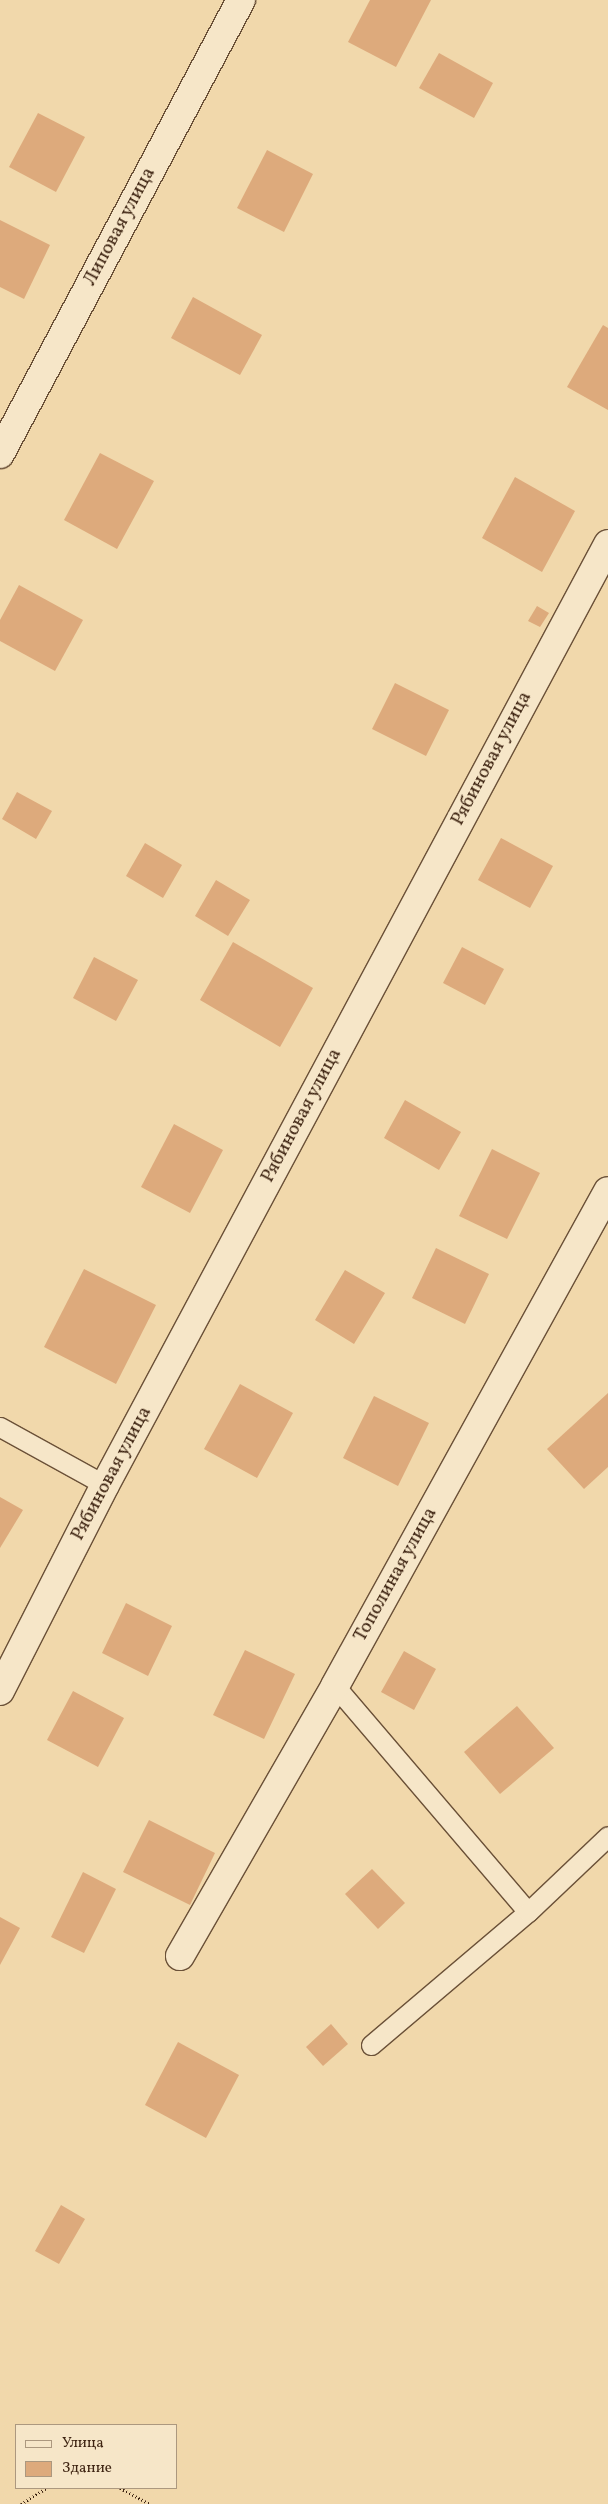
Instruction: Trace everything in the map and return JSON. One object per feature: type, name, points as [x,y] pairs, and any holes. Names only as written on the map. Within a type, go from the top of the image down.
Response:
[{"type":"street","name":"Липовая улица","points":[[0,454],[241,0]]},
{"type":"street","name":"Рябиновая улица","points":[[0,1690],[106,1485],[608,544]]},
{"type":"street","name":"Тополиная улица","points":[[180,1956],[335,1686],[608,1191]]},
{"type":"lane","points":[[0,1427],[106,1485]]},
{"type":"lane","points":[[335,1686],[528,1912]]},
{"type":"lane","points":[[372,2044],[528,1912],[608,1836]]},
{"type":"path","points":[[21,2504],[45,2489]]},
{"type":"path","points":[[122,2489],[150,2504]]},
{"type":"building","points":[[370,0],[431,0],[396,67],[348,42]]},
{"type":"building","points":[[439,53],[493,83],[474,118],[419,88]]},
{"type":"building","points":[[38,113],[85,137],[56,192],[9,167]]},
{"type":"building","points":[[267,150],[313,174],[284,232],[237,208]]},
{"type":"building","points":[[0,220],[50,245],[24,299],[0,287]]},
{"type":"building","points":[[193,297],[262,335],[240,375],[171,338]]},
{"type":"building","points":[[603,325],[608,328],[608,410],[567,387]]},
{"type":"building","points":[[100,453],[154,481],[117,549],[64,520]]},
{"type":"building","points":[[515,477],[575,511],[542,572],[482,538]]},
{"type":"building","points":[[19,585],[83,620],[55,671],[0,641],[0,620]]},
{"type":"building","points":[[537,606],[549,613],[540,627],[528,621]]},
{"type":"building","points":[[395,683],[449,710],[426,756],[372,729]]},
{"type":"building","points":[[17,792],[52,811],[36,839],[2,819]]},
{"type":"building","points":[[501,838],[553,866],[530,908],[478,880]]},
{"type":"building","points":[[145,843],[182,865],[163,898],[126,876]]},
{"type":"building","points":[[216,880],[250,900],[228,936],[195,916]]},
{"type":"building","points":[[233,942],[313,988],[280,1047],[200,1000]]},
{"type":"building","points":[[462,947],[504,969],[485,1005],[443,983]]},
{"type":"building","points":[[94,957],[138,980],[116,1021],[73,998]]},
{"type":"building","points":[[405,1100],[461,1132],[439,1170],[384,1138]]},
{"type":"building","points":[[174,1124],[223,1150],[190,1213],[141,1187]]},
{"type":"building","points":[[492,1149],[540,1173],[507,1239],[459,1216]]},
{"type":"building","points":[[436,1248],[489,1274],[465,1324],[412,1298]]},
{"type":"building","points":[[84,1269],[156,1305],[116,1384],[44,1347]]},
{"type":"building","points":[[345,1270],[385,1293],[354,1344],[315,1320]]},
{"type":"building","points":[[240,1384],[293,1413],[257,1478],[204,1449]]},
{"type":"building","points":[[608,1393],[608,1467],[584,1489],[547,1449]]},
{"type":"building","points":[[374,1396],[429,1423],[398,1486],[343,1458]]},
{"type":"building","points":[[0,1497],[23,1510],[0,1548]]},
{"type":"building","points":[[126,1603],[172,1626],[148,1676],[102,1653]]},
{"type":"building","points":[[245,1650],[295,1674],[264,1739],[213,1715]]},
{"type":"building","points":[[404,1651],[436,1669],[414,1710],[381,1692]]},
{"type":"building","points":[[73,1691],[124,1718],[98,1767],[47,1740]]},
{"type":"building","points":[[517,1706],[554,1748],[500,1794],[464,1752]]},
{"type":"building","points":[[149,1820],[215,1853],[190,1905],[123,1872]]},
{"type":"building","points":[[372,1869],[405,1903],[378,1929],[345,1894]]},
{"type":"building","points":[[83,1872],[116,1889],[84,1953],[51,1937]]},
{"type":"building","points":[[0,1917],[20,1928],[0,1965]]},
{"type":"building","points":[[331,2024],[348,2044],[323,2066],[306,2047]]},
{"type":"building","points":[[178,2042],[239,2075],[206,2138],[145,2105]]},
{"type":"building","points":[[61,2205],[85,2219],[59,2264],[35,2251]]}]
